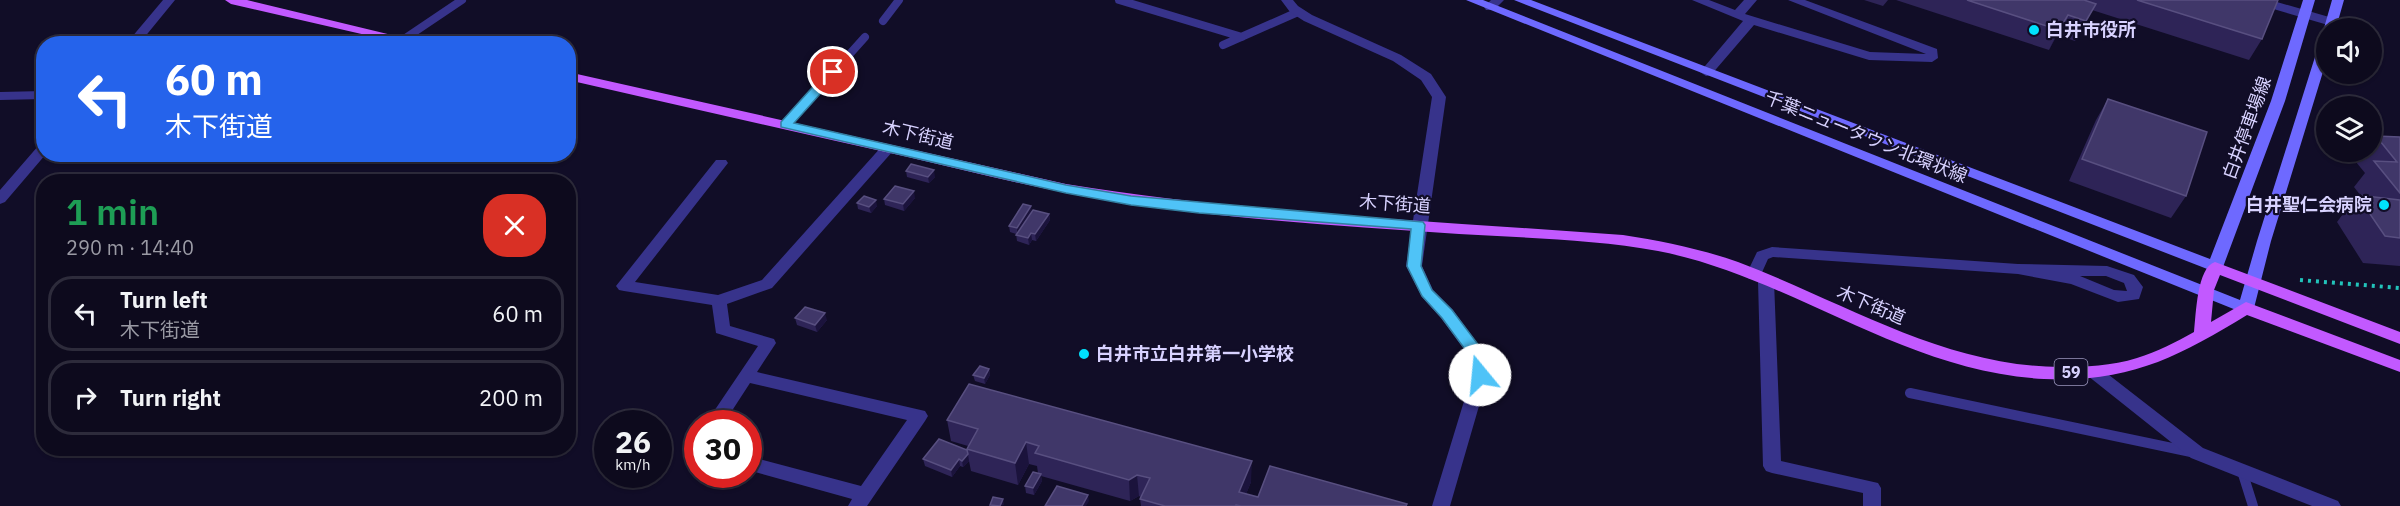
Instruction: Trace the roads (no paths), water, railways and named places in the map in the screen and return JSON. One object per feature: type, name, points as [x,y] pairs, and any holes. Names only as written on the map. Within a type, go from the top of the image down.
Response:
[{"type":"main road","points":[[231,0],[391,36]]},
{"type":"main road","name":"千葉ニュータウン北環状線","points":[[1472,0],[1494,3],[2246,308]]},
{"type":"main road","name":"千葉ニュータウン北環状線","points":[[1520,0],[2215,267]]},
{"type":"main road","name":"白井停車場線","points":[[2215,267],[2278,101],[2309,0]]},
{"type":"main road","points":[[2333,18],[2338,0]]},
{"type":"main road","name":"木下街道","points":[[576,78],[1066,189],[1131,201],[1206,209],[1623,240],[1685,251],[1731,265],[1875,329],[1934,351],[2017,369],[2094,372],[2125,367],[2154,359],[2246,308]]},
{"type":"main road","points":[[2316,78],[2307,112],[2278,192],[2246,308],[2400,366]]},
{"type":"main road","points":[[2202,334],[2206,290],[2215,267],[2400,338]]},
{"type":"street","points":[[139,36],[169,0]]},
{"type":"street","points":[[1287,0],[1298,12],[1396,58],[1426,77],[1438,97],[1418,225],[1414,266],[1426,293],[1447,314],[1477,355],[1480,375],[1441,506]]},
{"type":"street","points":[[1698,0],[1751,20],[1869,56],[1932,58],[1933,52],[1794,0]]},
{"type":"street","points":[[1738,14],[1751,0]]},
{"type":"street","points":[[2257,0],[2316,20]]},
{"type":"street","points":[[1706,72],[1751,20]]},
{"type":"street","points":[[0,96],[36,95]]},
{"type":"street","points":[[721,163],[624,286],[719,301],[767,284],[888,148]]},
{"type":"street","points":[[0,199],[36,157]]},
{"type":"street","points":[[1872,506],[1872,488],[1772,466],[1760,278],[1762,256],[1772,252],[2018,268],[2107,271],[2129,279],[2135,287],[2134,295],[2125,298],[2111,296],[2075,279],[2018,268]]},
{"type":"street","points":[[719,301],[722,329],[768,343],[724,410]]},
{"type":"street","points":[[2094,372],[2197,453],[2332,506]]},
{"type":"street","points":[[747,376],[918,416],[861,500],[762,468]]},
{"type":"lane","points":[[408,36],[462,0]]},
{"type":"lane","points":[[882,21],[899,0]]},
{"type":"lane","points":[[1119,0],[1242,37]]},
{"type":"lane","points":[[1223,45],[1298,12]]},
{"type":"lane","points":[[786,124],[865,37]]},
{"type":"lane","points":[[1910,393],[2197,453]]},
{"type":"lane","points":[[2242,471],[2253,506]]},
{"type":"place","name":"白井市役所","points":[[2034,30]]},
{"type":"place","name":"白井聖仁会病院","points":[[2384,205]]},
{"type":"place","name":"白井市立白井第一小学校","points":[[1084,354]]}]
